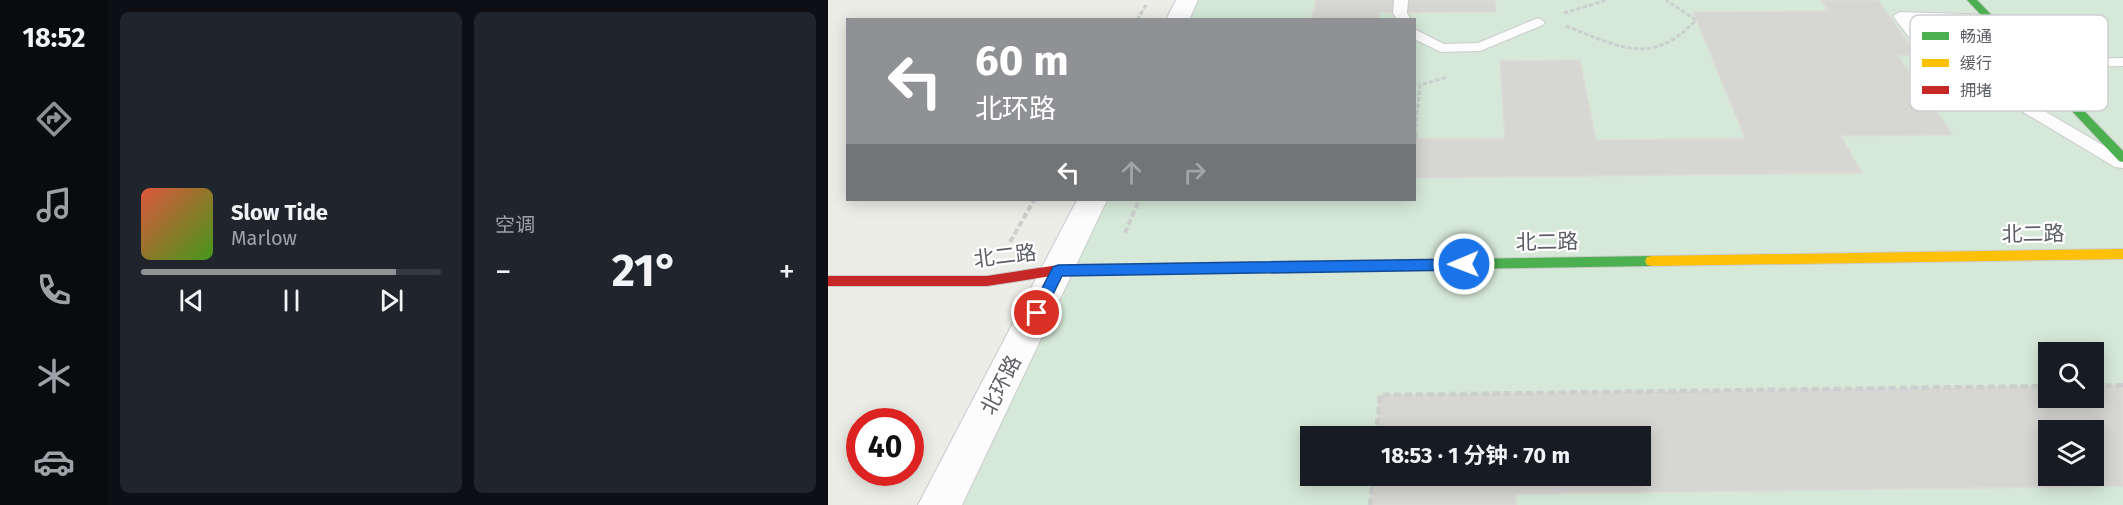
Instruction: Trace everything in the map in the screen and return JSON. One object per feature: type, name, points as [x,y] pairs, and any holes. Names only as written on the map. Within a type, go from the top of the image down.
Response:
[{"type":"street","points":[[1179,18],[1187,0]]},
{"type":"street","points":[[1972,0],[1987,15]]},
{"type":"street","points":[[2078,111],[2123,158]]},
{"type":"street","name":"北环路","points":[[940,505],[1092,201]]},
{"type":"street","name":"北二路","points":[[828,281],[987,281],[1058,270],[2123,254]]},
{"type":"lane","points":[[1401,0],[1400,13],[1403,18]]},
{"type":"lane","points":[[1903,0],[1916,15]]},
{"type":"lane","points":[[1910,16],[1900,16],[1910,29]]},
{"type":"lane","points":[[1416,34],[1442,48],[1480,47],[1542,20]]},
{"type":"lane","points":[[2108,62],[2123,62]]},
{"type":"lane","points":[[2033,111],[2123,164]]},
{"type":"path","points":[[1138,18],[1148,0]]},
{"type":"path","points":[[1542,20],[1607,0]]},
{"type":"path","points":[[1542,20],[1620,47],[1642,51],[1665,47],[1684,35],[1696,20],[1666,0]]},
{"type":"path","points":[[1416,128],[1420,86],[1466,71],[1446,48]]},
{"type":"path","points":[[2104,386],[2123,385]]},
{"type":"path","points":[[1377,426],[1380,395],[2038,386]]},
{"type":"path","points":[[1370,505],[1372,486]]},
{"type":"green space","points":[[1187,0],[1316,0],[1311,18],[1178,18]]},
{"type":"green space","points":[[1495,0],[1821,0],[1828,11],[1693,12],[1745,138],[1596,140],[1580,60],[1505,138],[1416,139],[1416,18],[1379,18],[1380,13],[1495,12]]},
{"type":"green space","points":[[1878,0],[1972,0],[1986,15],[1910,15],[1910,45]]},
{"type":"green space","points":[[1976,0],[2123,0],[2123,157],[2080,111],[2108,111],[2108,15],[1990,15]]},
{"type":"green space","points":[[1910,55],[1910,73],[1898,56]]},
{"type":"green space","points":[[1936,111],[2078,111],[2123,158],[2123,385],[2104,386],[2104,342],[2038,342],[2038,386],[1380,395],[1377,426],[1300,426],[1300,486],[1372,486],[1370,505],[940,505],[1092,201],[1416,201],[1416,178],[1861,173],[1841,136],[1953,135]]},
{"type":"green space","points":[[2123,486],[2123,505],[1516,505],[1515,494]]},
{"type":"building","points":[[1316,0],[1495,0],[1496,12],[1380,13],[1379,18],[1312,18]]},
{"type":"building","points":[[1821,0],[1878,0],[1910,45],[1910,55],[1898,56],[1910,73],[1910,111],[1936,111],[1953,135],[1841,136],[1862,173],[1416,178],[1416,139],[1505,138],[1500,61],[1580,60],[1596,140],[1745,138],[1693,12],[1828,11]]},
{"type":"building","points":[[2123,385],[2123,486],[1515,494],[1516,505],[1370,505],[1372,486],[1651,486],[1651,426],[1377,426],[1380,395],[2038,386],[2038,408],[2104,408],[2104,386]]},
{"type":"building","points":[[2123,385],[2123,486],[1515,494],[1516,505],[1370,505],[1372,486],[1651,486],[1651,426],[1377,426],[1380,395],[2038,386],[2038,408],[2104,408],[2104,386]]},
{"type":"traffic: fast","points":[[1972,0],[1986,15]]},
{"type":"traffic: fast","points":[[2078,111],[2123,158]]},
{"type":"traffic: fast","points":[[1129,269],[1652,261]]},
{"type":"traffic: slow","points":[[1652,261],[2123,254]]},
{"type":"traffic: jam","points":[[828,281],[987,281],[1058,270],[1129,269]]},
{"type":"route","points":[[1037,313],[1058,270],[1464,264]]}]
